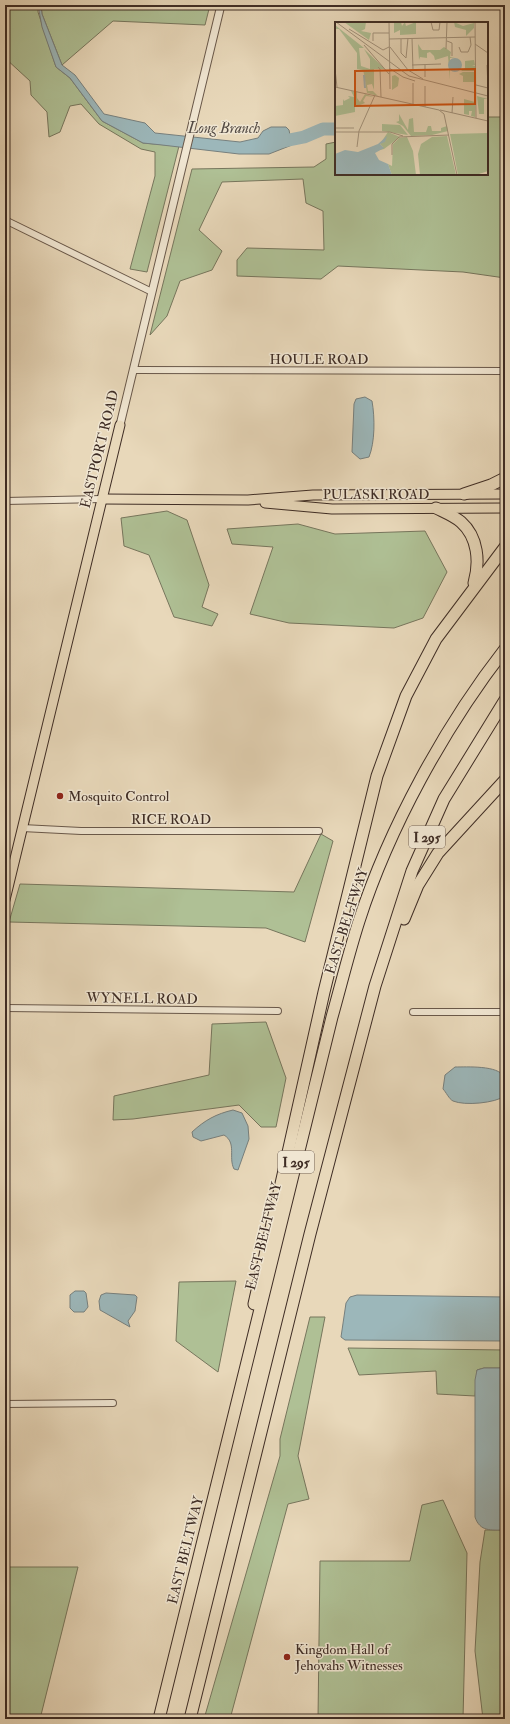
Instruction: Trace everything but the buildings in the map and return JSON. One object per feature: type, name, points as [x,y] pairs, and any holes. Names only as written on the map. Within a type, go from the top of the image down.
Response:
[{"type":"highway","points":[[464,494],[491,485],[505,478]]},
{"type":"highway","points":[[436,508],[459,520],[470,531],[475,546],[478,567],[473,589]]},
{"type":"highway","points":[[224,1458],[268,1237],[324,992],[377,776],[406,696],[436,639],[505,547]]},
{"type":"highway","name":"EAST BELTWAY","points":[[159,1719],[332,1017],[359,920],[387,850],[424,772],[485,677],[505,649]]},
{"type":"highway","name":"I 295","points":[[190,1719],[310,1234],[375,986],[412,871],[444,799],[505,700]]},
{"type":"highway","points":[[375,986],[418,886],[438,853],[505,780]]},
{"type":"main road","name":"EASTPORT ROAD","points":[[5,900],[120,425]]},
{"type":"main road","name":"PULASKI ROAD","points":[[102,499],[248,500],[313,495],[505,494]]},
{"type":"main road","name":"PULASKI ROAD","points":[[248,500],[332,509],[505,508]]},
{"type":"street","name":"EASTPORT ROAD","points":[[120,425],[221,5]]},
{"type":"street","points":[[5,220],[152,292]]},
{"type":"street","name":"HOULE ROAD","points":[[134,370],[505,371]]},
{"type":"street","name":"PULASKI ROAD","points":[[5,501],[102,499]]},
{"type":"street","name":"RICE ROAD","points":[[22,828],[81,831],[319,831]]},
{"type":"street","name":"WYNELL ROAD","points":[[5,1008],[278,1011]]},
{"type":"street","points":[[412,1012],[505,1012]]},
{"type":"street","points":[[5,1404],[113,1403]]},
{"type":"green space","points":[[5,5],[38,5],[38,12],[56,67],[70,78],[102,121],[143,143],[179,146],[147,272],[130,269],[155,176],[155,152],[141,149],[99,124],[81,104],[70,106],[60,132],[49,137],[47,112],[31,95],[30,81],[5,58]]},
{"type":"green space","points":[[41,5],[210,5],[205,25],[113,21],[62,65],[42,14]]},
{"type":"green space","points":[[488,117],[505,117],[505,278],[463,272],[338,266],[321,279],[237,276],[237,260],[247,248],[324,250],[323,211],[306,203],[303,179],[222,182],[199,230],[222,251],[212,270],[180,281],[167,316],[150,335],[192,169],[314,167],[326,159],[326,144],[335,142],[335,175],[488,175]]},
{"type":"green space","points":[[167,511],[187,520],[209,585],[202,607],[218,614],[212,626],[174,617],[149,555],[124,546],[121,518]]},
{"type":"green space","points":[[298,524],[335,534],[425,531],[447,572],[423,618],[394,628],[289,623],[250,614],[273,547],[232,544],[227,529]]},
{"type":"green space","points":[[321,834],[333,841],[305,942],[266,928],[9,922],[20,884],[294,892]]},
{"type":"green space","points":[[266,1022],[286,1078],[276,1127],[261,1127],[239,1105],[133,1119],[113,1120],[114,1096],[209,1075],[212,1024]]},
{"type":"green space","points":[[236,1281],[218,1372],[176,1341],[179,1282]]},
{"type":"green space","points":[[310,1317],[325,1317],[298,1456],[309,1499],[288,1504],[230,1719],[204,1719],[280,1456],[280,1439]]},
{"type":"green space","points":[[348,1348],[505,1350],[505,1368],[484,1368],[477,1370],[475,1396],[437,1394],[436,1371],[359,1375]]},
{"type":"green space","points":[[443,1500],[467,1553],[463,1719],[318,1719],[320,1561],[410,1561],[422,1505]]},
{"type":"green space","points":[[485,1530],[505,1530],[505,1719],[483,1719],[475,1651],[480,1562]]},
{"type":"green space","points":[[5,1567],[78,1567],[40,1719],[5,1719]]},
{"type":"water","points":[[38,5],[41,5],[42,14],[62,65],[75,75],[104,114],[145,123],[155,133],[240,142],[258,138],[263,131],[271,127],[286,127],[289,130],[292,145],[269,154],[239,154],[143,143],[102,121],[70,78],[56,67],[42,27]]},
{"type":"water","points":[[365,397],[372,401],[374,415],[373,437],[369,457],[360,459],[352,452],[354,404],[356,399]]},
{"type":"water","points":[[455,1067],[474,1067],[496,1070],[504,1077],[506,1086],[505,1096],[480,1103],[458,1103],[453,1101],[443,1089],[445,1075]]},
{"type":"water","points":[[233,1110],[242,1113],[248,1126],[249,1139],[238,1170],[234,1169],[232,1164],[231,1146],[228,1138],[224,1135],[201,1141],[193,1137],[192,1132],[211,1118],[221,1113]]},
{"type":"water","points":[[75,1291],[84,1291],[86,1293],[88,1307],[84,1312],[74,1312],[70,1308],[70,1295]]},
{"type":"water","points":[[106,1293],[135,1295],[137,1297],[135,1311],[128,1321],[130,1327],[100,1310],[99,1301],[101,1295]]},
{"type":"water","points":[[357,1295],[505,1297],[505,1341],[345,1340],[341,1337],[346,1303],[350,1297]]},
{"type":"water","points":[[484,1368],[505,1368],[505,1530],[491,1530],[483,1528],[477,1522],[475,1517],[475,1380],[477,1370]]},
{"type":"waterway","name":"Long Branch","points":[[274,143],[304,137],[323,129],[335,129]]},
{"type":"place","name":"Mosquito Control","points":[[60,796]]},
{"type":"place","name":"Kingdom Hall of Jehovahs Witnesses","points":[[287,1657]]}]
